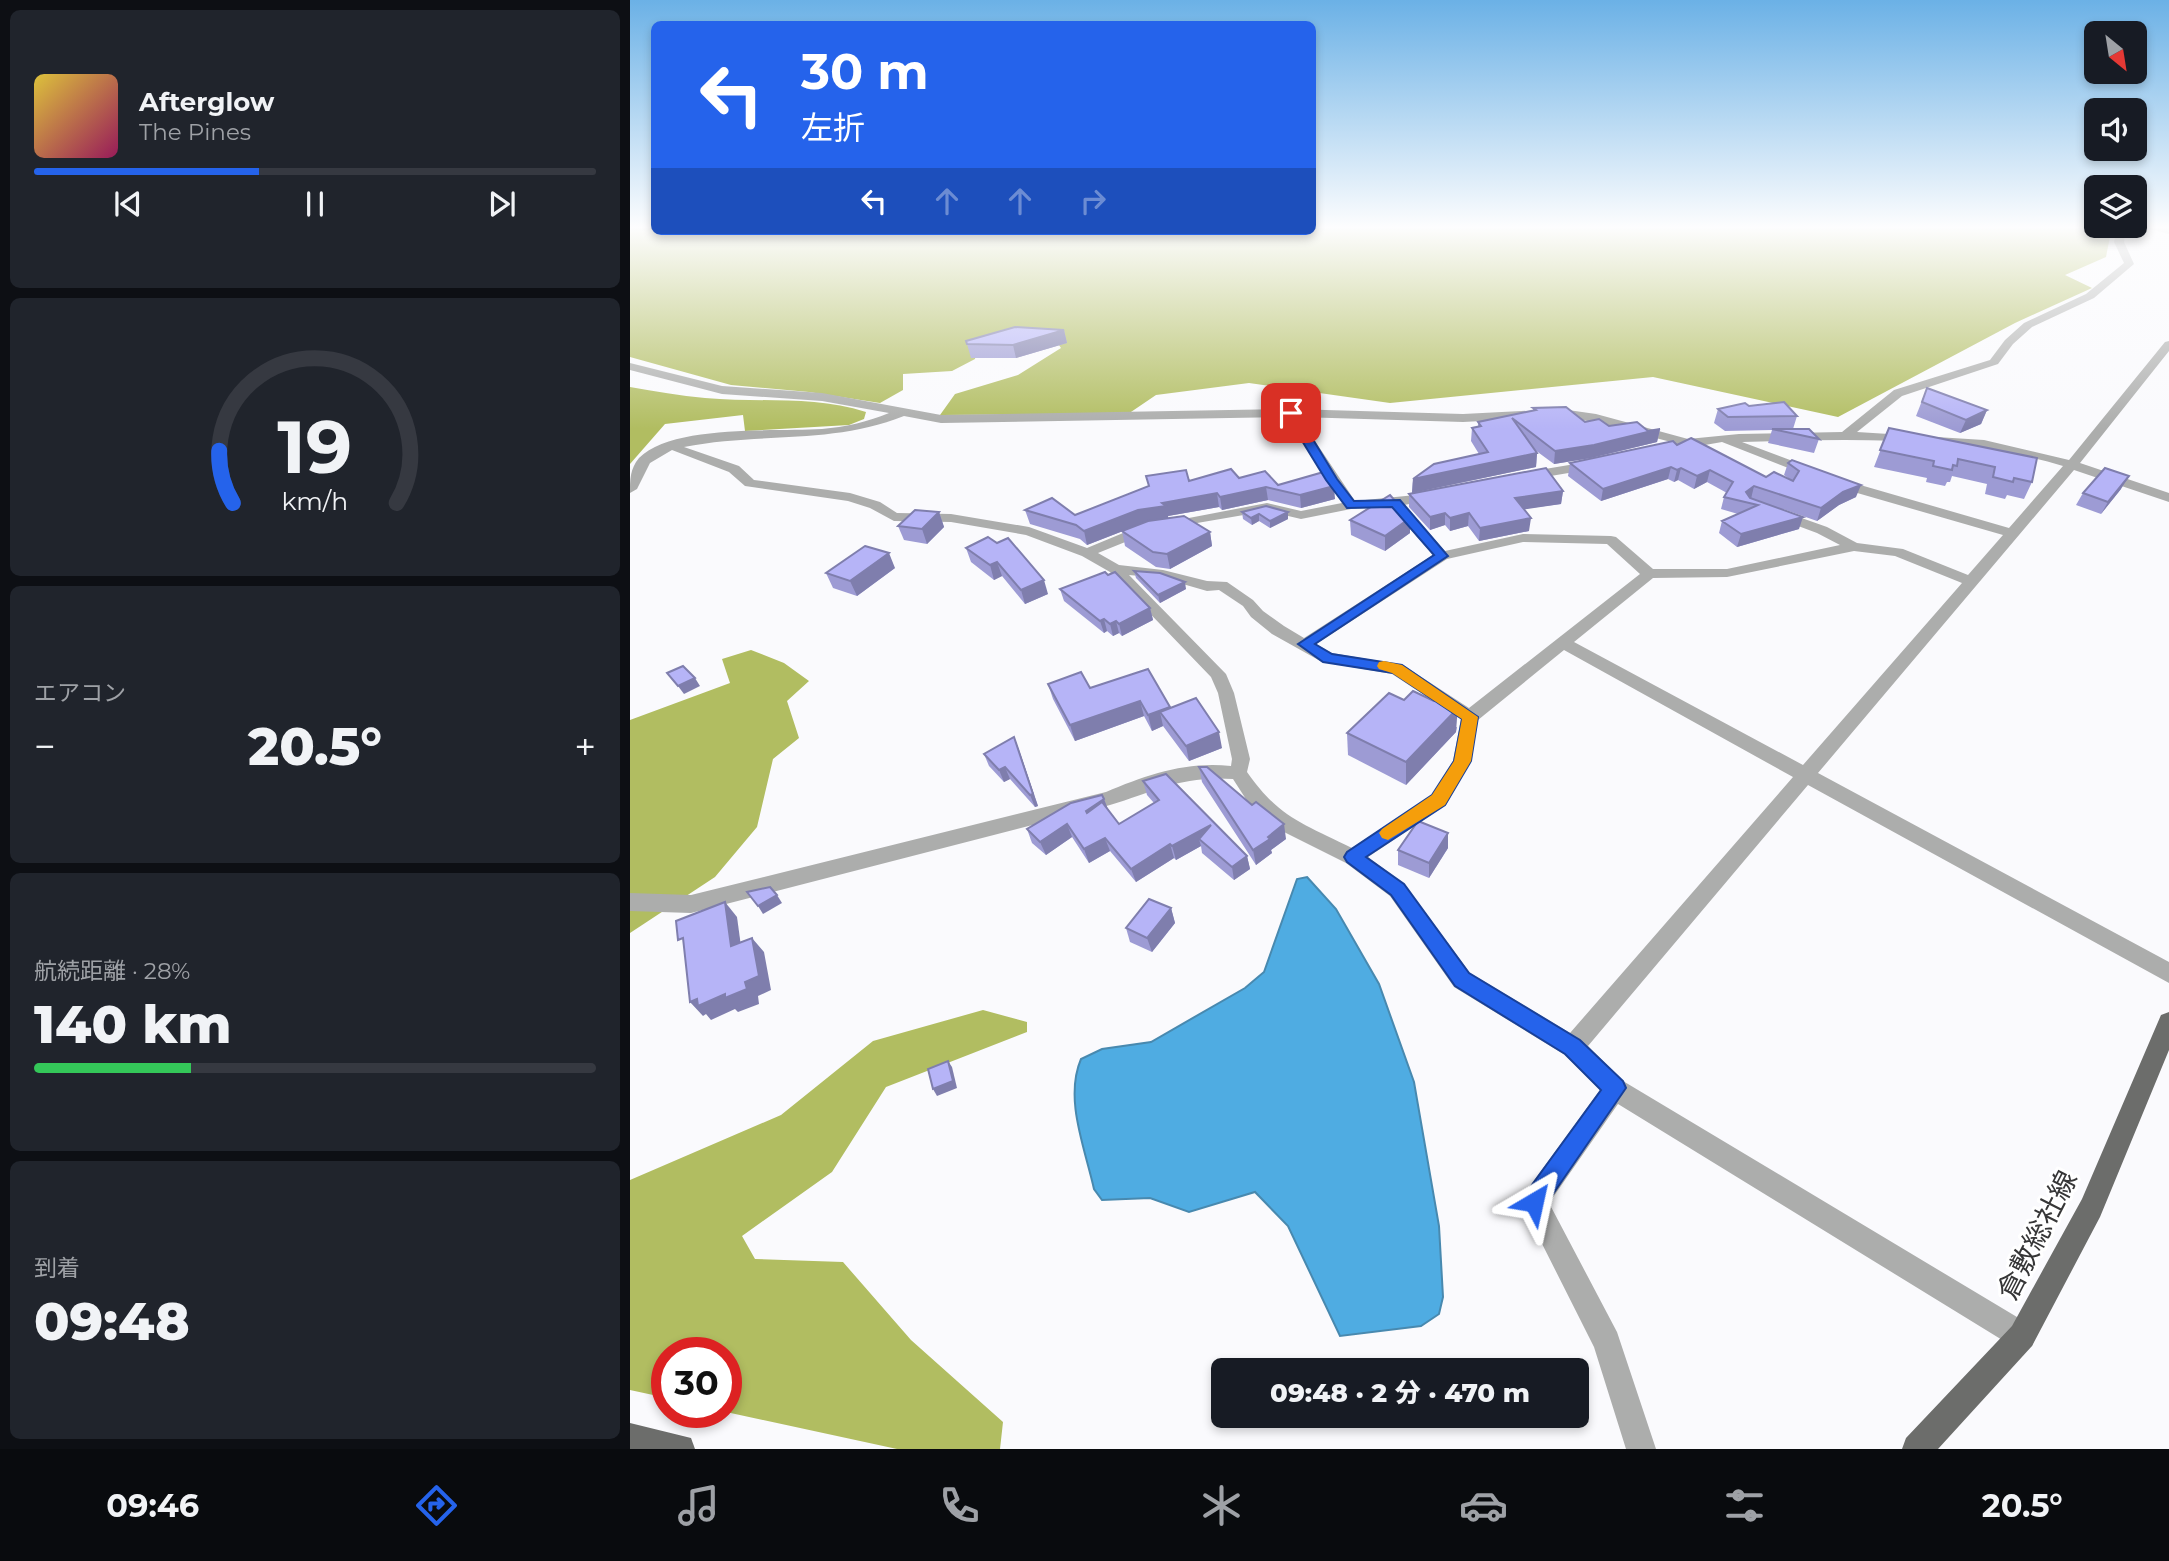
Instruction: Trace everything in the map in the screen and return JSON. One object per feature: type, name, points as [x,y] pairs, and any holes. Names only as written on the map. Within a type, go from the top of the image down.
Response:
[{"type":"main road","name":"倉敷総社線","points":[[1917,1449],[2022,1336],[2091,1208],[2169,1022]]},
{"type":"main road","points":[[630,1438],[680,1449]]},
{"type":"street","points":[[1846,435],[1898,393],[1994,362],[2028,325],[2093,294]]},
{"type":"street","points":[[1573,1047],[2071,465],[2169,344]]},
{"type":"street","points":[[630,366],[722,390],[822,397],[942,419],[1291,413],[1463,418],[1561,413],[1596,418],[1685,442]]},
{"type":"street","points":[[630,489],[640,465],[648,457],[673,446],[713,437],[851,430],[881,423],[900,413]]},
{"type":"street","points":[[1291,413],[1332,480],[1351,505]]},
{"type":"street","points":[[1639,453],[1717,437],[1846,435],[1920,438],[1985,444],[2071,465],[2169,498]]},
{"type":"street","points":[[1717,437],[1826,480],[2011,533]]},
{"type":"street","points":[[673,446],[734,469],[750,483],[859,499],[894,517],[951,518],[1029,531],[1087,553],[1115,569],[1218,674],[1226,693],[1241,759],[1238,772],[1258,802],[1281,822],[1353,857],[1397,890],[1462,980],[1573,1047],[1615,1088],[2022,1336]]},
{"type":"street","points":[[1508,480],[1604,462]]},
{"type":"street","points":[[1087,553],[1147,529],[1205,521],[1267,507],[1301,515],[1351,505],[1395,503],[1445,494]]},
{"type":"street","points":[[1395,503],[1442,556]]},
{"type":"street","points":[[1764,509],[1822,530],[1854,547]]},
{"type":"street","points":[[1305,644],[1442,556],[1524,537],[1611,540],[1649,574]]},
{"type":"street","points":[[1353,857],[1438,800],[1462,761],[1470,717],[1649,574],[1727,573],[1854,547],[1898,552],[1970,581]]},
{"type":"street","points":[[1115,569],[1163,574],[1207,586],[1222,585],[1248,603],[1257,614],[1278,630],[1328,658],[1397,669],[1470,717]]},
{"type":"street","points":[[1564,643],[2169,973]]},
{"type":"street","points":[[630,902],[691,904],[1110,798],[1161,776],[1218,770],[1238,772]]},
{"type":"street","points":[[1615,1088],[1534,1202],[1607,1342],[1641,1449]]},
{"type":"green space","points":[[630,294],[2080,294],[2015,323],[1838,417],[1653,377],[1390,403],[1249,383],[1156,395],[1128,414],[940,415],[955,394],[1018,375],[1061,348],[1052,335],[978,342],[975,359],[952,371],[903,374],[903,390],[880,403],[809,392],[731,385],[630,357]]},
{"type":"green space","points":[[630,387],[705,398],[826,403],[866,412],[864,419],[849,425],[745,431],[743,415],[665,424],[630,464]]},
{"type":"green space","points":[[751,650],[784,663],[809,681],[787,701],[799,738],[773,759],[757,827],[715,877],[630,933],[630,720],[730,683],[722,659]]},
{"type":"green space","points":[[983,1010],[1027,1022],[1027,1032],[886,1087],[832,1172],[742,1236],[755,1259],[843,1262],[911,1340],[1003,1422],[1000,1449],[897,1449],[742,1415],[742,1337],[651,1337],[651,1395],[630,1390],[630,1180],[781,1115],[873,1041]]},
{"type":"water","points":[[1307,877],[1336,909],[1379,984],[1414,1082],[1439,1226],[1443,1297],[1439,1314],[1421,1326],[1340,1336],[1288,1226],[1255,1192],[1189,1212],[1150,1198],[1102,1200],[1094,1189],[1081,1140],[1075,1090],[1081,1059],[1102,1049],[1151,1042],[1245,988],[1264,972],[1297,879]]},
{"type":"building","points":[[1015,327],[1064,330],[1013,345],[967,344],[966,341]]},
{"type":"building","points":[[1927,388],[1987,410],[1966,420],[1922,402]]},
{"type":"building","points":[[1784,402],[1797,416],[1728,417],[1718,409],[1745,403],[1749,406]]},
{"type":"building","points":[[1566,407],[1585,422],[1599,419],[1609,426],[1637,422],[1648,431],[1660,429],[1594,445],[1555,451],[1512,418],[1537,453],[1413,479],[1434,464],[1488,452],[1472,428],[1481,426],[1478,422],[1536,410],[1533,408]]},
{"type":"building","points":[[1889,428],[2037,458],[2032,482],[2014,478],[2013,482],[1993,477],[1995,467],[1958,459],[1957,466],[1953,465],[1952,470],[1933,466],[1934,461],[1880,450]]},
{"type":"building","points":[[1772,429],[1809,429],[1819,439]]},
{"type":"building","points":[[1691,438],[1766,477],[1774,472],[1793,481],[1799,471],[1788,463],[1792,460],[1861,485],[1843,492],[1821,508],[1754,486],[1746,492],[1750,498],[1803,517],[1741,534],[1722,521],[1758,505],[1724,497],[1733,482],[1710,470],[1697,476],[1681,468],[1677,470],[1671,467],[1603,489],[1570,463],[1673,441],[1677,445]]},
{"type":"building","points":[[1546,468],[1563,491],[1515,498],[1531,518],[1480,528],[1469,513],[1450,518],[1445,513],[1430,517],[1409,494]]},
{"type":"building","points":[[2105,468],[2129,476],[2108,502],[2083,493]]},
{"type":"building","points":[[1231,469],[1239,478],[1265,471],[1278,485],[1327,471],[1334,486],[1300,495],[1266,487],[1220,497],[1217,493],[1162,503],[1166,506],[1138,510],[1084,531],[1076,525],[1025,510],[1052,498],[1075,515],[1149,486],[1146,476],[1186,470],[1189,481]]},
{"type":"building","points":[[1390,495],[1410,518],[1385,536],[1350,520]]},
{"type":"building","points":[[1266,506],[1288,512],[1270,521],[1259,514],[1251,518],[1242,512]]},
{"type":"building","points":[[915,510],[939,512],[922,529],[898,526]]},
{"type":"building","points":[[1184,516],[1210,532],[1167,554],[1153,552],[1122,531],[1148,521]]},
{"type":"building","points":[[988,537],[997,543],[1008,538],[1044,580],[1021,590],[997,562],[990,565],[966,548]]},
{"type":"building","points":[[865,546],[889,553],[850,581],[826,573]]},
{"type":"building","points":[[1134,571],[1160,573],[1185,582],[1158,595]]},
{"type":"building","points":[[1105,572],[1108,575],[1115,572],[1150,608],[1119,624],[1116,621],[1110,624],[1104,619],[1100,621],[1060,589]]},
{"type":"building","points":[[683,666],[695,678],[678,686],[667,673]]},
{"type":"building","points":[[1148,669],[1170,707],[1148,715],[1140,701],[1070,725],[1048,684],[1081,672],[1090,688]]},
{"type":"building","points":[[1413,691],[1434,701],[1440,696],[1458,705],[1406,762],[1347,733],[1389,693],[1404,700]]},
{"type":"building","points":[[1196,698],[1219,732],[1186,746],[1160,712]]},
{"type":"building","points":[[1014,737],[1033,794],[1030,795],[1005,767],[999,770],[984,754]]},
{"type":"building","points":[[1199,767],[1207,767],[1252,805],[1256,802],[1284,824],[1268,837],[1270,839],[1253,850]]},
{"type":"building","points":[[1166,774],[1247,856],[1232,867],[1199,839],[1211,825],[1172,846],[1170,844],[1131,869],[1105,838],[1084,849],[1067,824],[1040,842],[1027,829],[1071,803],[1102,795],[1104,799],[1086,811],[1087,813],[1102,802],[1119,824],[1159,800],[1143,781]]},
{"type":"building","points":[[1418,821],[1448,833],[1429,863],[1398,850]]},
{"type":"building","points":[[770,887],[777,895],[758,906],[747,892]]},
{"type":"building","points":[[1149,899],[1171,908],[1147,938],[1126,928]]},
{"type":"building","points":[[725,902],[731,946],[752,938],[759,976],[745,982],[747,989],[725,998],[725,994],[698,1006],[697,999],[690,1002],[683,938],[678,940],[676,921]]},
{"type":"building","points":[[948,1061],[953,1081],[933,1089],[928,1069]]},
{"type":"slow traffic","points":[[1384,666],[1397,669],[1470,717],[1462,761],[1438,800],[1388,833]]},
{"type":"route","points":[[1291,413],[1332,480],[1351,505],[1395,503],[1442,556],[1305,644],[1328,658],[1397,669],[1470,717],[1462,761],[1438,800],[1353,857],[1397,890],[1462,980],[1573,1047],[1615,1088],[1534,1202]]}]
